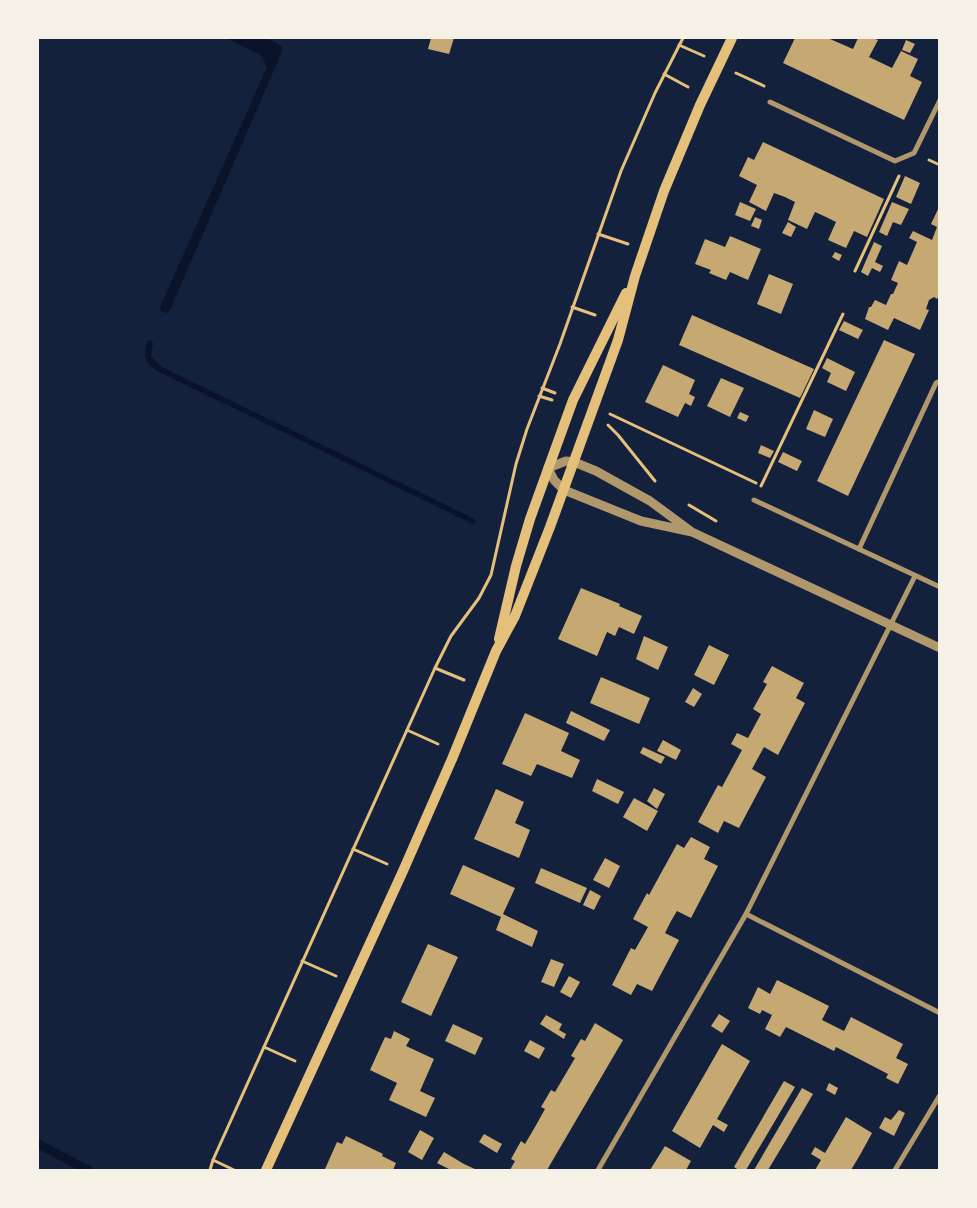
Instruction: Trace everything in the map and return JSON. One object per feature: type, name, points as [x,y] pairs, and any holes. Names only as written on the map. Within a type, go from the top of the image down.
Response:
[{"type":"main road","points":[[496,651],[516,566],[548,468],[572,403],[634,276],[680,149],[718,64],[732,38]]},
{"type":"main road","points":[[266,1170],[403,871],[496,651],[515,616],[593,411],[623,324],[634,276]]},
{"type":"street","points":[[770,102],[895,161],[914,153],[940,100]]},
{"type":"street","points":[[858,549],[936,383],[940,382]]},
{"type":"street","points":[[692,532],[641,521],[564,490],[554,480],[548,468],[560,462],[574,462],[596,471],[650,501],[692,532],[940,648]]},
{"type":"street","points":[[754,500],[940,587]]},
{"type":"street","points":[[598,1170],[746,914],[915,576]]},
{"type":"street","points":[[746,914],[940,1013]]},
{"type":"street","points":[[895,1170],[940,1095]]},
{"type":"path","points":[[210,1170],[302,961],[435,668],[451,636],[479,598],[491,576],[516,464],[538,396],[560,344],[598,234],[636,134],[683,38]]},
{"type":"path","points":[[664,74],[688,87]]},
{"type":"path","points":[[855,270],[909,155]]},
{"type":"path","points":[[598,234],[644,248]]},
{"type":"path","points":[[754,500],[843,314]]},
{"type":"path","points":[[542,388],[572,403]]},
{"type":"path","points":[[538,396],[572,403]]},
{"type":"path","points":[[593,411],[618,435],[643,468],[660,484]]},
{"type":"path","points":[[593,411],[761,486]]},
{"type":"path","points":[[684,502],[721,524]]},
{"type":"path","points":[[435,668],[481,687]]},
{"type":"path","points":[[407,730],[455,751]]},
{"type":"path","points":[[353,849],[403,871]]},
{"type":"path","points":[[302,961],[352,984]]},
{"type":"path","points":[[264,1047],[312,1068]]},
{"type":"path","points":[[213,1160],[234,1170]]},
{"type":"water","points":[[226,38],[268,38],[282,48],[281,54],[170,310],[167,313],[161,311],[160,307],[267,67],[261,55]]},
{"type":"water","points":[[151,340],[153,343],[151,357],[162,367],[475,519],[476,522],[473,524],[157,371],[150,365],[145,355],[147,341]]},
{"type":"building","points":[[431,38],[454,38],[449,54],[428,49]]},
{"type":"building","points":[[795,38],[831,38],[853,49],[858,38],[873,38],[878,40],[869,57],[892,68],[901,51],[918,59],[910,76],[922,82],[904,120],[783,63]]},
{"type":"building","points":[[906,40],[915,44],[910,53],[902,50]]},
{"type":"building","points":[[763,142],[884,199],[867,237],[854,231],[846,248],[828,240],[836,222],[826,217],[815,212],[807,229],[788,220],[795,202],[785,197],[774,193],[766,211],[749,202],[757,185],[739,176],[748,157],[754,160]]},
{"type":"building","points":[[905,176],[920,183],[911,204],[896,197]]},
{"type":"building","points":[[740,202],[756,209],[750,221],[735,215]]},
{"type":"building","points":[[892,202],[909,209],[901,225],[893,222],[887,236],[879,232]]},
{"type":"building","points":[[940,205],[940,293],[937,299],[934,297],[929,300],[926,309],[929,310],[920,330],[894,318],[888,330],[865,319],[869,307],[871,307],[875,300],[886,305],[891,294],[893,294],[898,283],[891,280],[899,261],[907,265],[917,242],[909,238],[913,231],[932,240],[937,227],[931,224]]},
{"type":"building","points":[[755,217],[762,220],[759,229],[751,226]]},
{"type":"building","points":[[788,222],[796,227],[791,237],[782,233]]},
{"type":"building","points":[[730,236],[761,249],[748,280],[730,272],[726,280],[709,273],[711,270],[695,264],[705,239],[725,247]]},
{"type":"building","points":[[874,242],[882,246],[875,262],[883,266],[880,272],[872,268],[868,276],[861,272]]},
{"type":"building","points":[[835,252],[842,255],[839,261],[832,257]]},
{"type":"building","points":[[769,274],[793,284],[781,314],[757,304]]},
{"type":"building","points":[[692,315],[814,369],[800,398],[679,345]]},
{"type":"building","points":[[844,321],[863,330],[858,339],[839,330]]},
{"type":"building","points":[[884,340],[915,354],[848,496],[817,481]]},
{"type":"building","points":[[827,358],[855,372],[846,391],[827,382],[831,373],[822,368]]},
{"type":"building","points":[[663,365],[695,380],[689,394],[695,397],[691,406],[685,403],[678,417],[645,402]]},
{"type":"building","points":[[721,378],[744,388],[730,417],[707,406]]},
{"type":"building","points":[[814,410],[833,419],[825,437],[806,429]]},
{"type":"building","points":[[740,412],[749,416],[746,422],[737,418]]},
{"type":"building","points":[[761,445],[774,451],[770,458],[758,453]]},
{"type":"building","points":[[783,452],[802,461],[797,471],[778,462]]},
{"type":"building","points":[[581,588],[620,604],[619,606],[642,616],[634,634],[619,627],[615,636],[607,632],[597,656],[558,639]]},
{"type":"building","points":[[644,636],[668,647],[658,670],[636,659]]},
{"type":"building","points":[[709,645],[729,655],[714,685],[694,675]]},
{"type":"building","points":[[772,666],[804,683],[796,698],[805,703],[778,755],[764,747],[752,769],[766,777],[739,828],[724,821],[718,833],[698,822],[718,785],[722,787],[742,750],[731,744],[737,733],[748,738],[761,714],[753,709],[767,684],[763,682]]},
{"type":"building","points":[[601,677],[650,698],[639,724],[590,703]]},
{"type":"building","points":[[693,688],[702,694],[694,707],[685,702]]},
{"type":"building","points":[[571,711],[610,730],[604,741],[566,723]]},
{"type":"building","points":[[525,713],[569,733],[561,751],[580,760],[572,778],[537,764],[531,776],[502,764]]},
{"type":"building","points":[[663,740],[681,750],[676,760],[657,751]]},
{"type":"building","points":[[643,747],[665,757],[661,764],[640,753]]},
{"type":"building","points":[[597,779],[624,792],[618,804],[592,791]]},
{"type":"building","points":[[654,788],[665,794],[657,809],[647,801]]},
{"type":"building","points":[[496,789],[524,802],[515,823],[530,830],[519,858],[474,839]]},
{"type":"building","points":[[634,798],[658,811],[647,831],[623,817]]},
{"type":"building","points":[[691,837],[710,847],[704,859],[718,866],[691,918],[677,911],[671,921],[665,933],[679,940],[652,991],[637,984],[631,995],[612,985],[631,948],[635,950],[648,927],[633,919],[647,893],[649,895],[677,844],[684,848]]},
{"type":"building","points":[[605,858],[620,866],[609,888],[593,880]]},
{"type":"building","points":[[463,865],[515,888],[503,914],[538,931],[532,947],[496,930],[501,917],[450,894]]},
{"type":"building","points":[[541,868],[587,888],[580,903],[535,883]]},
{"type":"building","points":[[590,890],[601,896],[594,910],[583,905]]},
{"type":"building","points":[[428,944],[458,957],[431,1016],[401,1002]]},
{"type":"building","points":[[551,959],[564,964],[554,987],[541,982]]},
{"type":"building","points":[[569,976],[580,982],[571,998],[560,992]]},
{"type":"building","points":[[777,980],[829,1006],[822,1020],[844,1031],[851,1017],[903,1044],[896,1058],[908,1064],[898,1084],[886,1078],[888,1074],[836,1047],[834,1051],[786,1027],[780,1037],[765,1029],[772,1015],[762,1010],[760,1014],[748,1008],[758,987],[770,994]]},
{"type":"building","points":[[719,1014],[730,1021],[722,1033],[711,1026]]},
{"type":"building","points":[[546,1015],[562,1024],[559,1030],[566,1034],[564,1039],[540,1024]]},
{"type":"building","points":[[595,1023],[623,1040],[547,1170],[510,1170],[515,1161],[511,1159],[521,1141],[525,1144],[545,1109],[541,1107],[551,1090],[555,1092],[575,1058],[571,1056],[581,1039],[585,1041]]},
{"type":"building","points":[[453,1024],[483,1038],[475,1055],[445,1041]]},
{"type":"building","points":[[394,1031],[410,1039],[406,1046],[434,1059],[420,1091],[435,1098],[426,1117],[389,1100],[397,1083],[370,1070],[385,1037],[391,1039]]},
{"type":"building","points":[[530,1040],[545,1048],[539,1059],[524,1051]]},
{"type":"building","points":[[722,1044],[750,1061],[717,1119],[728,1125],[724,1132],[713,1125],[700,1148],[672,1131]]},
{"type":"building","points":[[784,1081],[795,1087],[746,1170],[739,1170],[734,1167]]},
{"type":"building","points":[[829,1083],[838,1088],[835,1095],[826,1090]]},
{"type":"building","points":[[802,1088],[813,1094],[768,1170],[754,1170]]},
{"type":"building","points":[[899,1110],[905,1113],[894,1136],[879,1128],[885,1117],[891,1120]]},
{"type":"building","points":[[846,1117],[872,1133],[860,1155],[851,1170],[815,1170],[821,1160],[811,1154],[815,1147],[825,1153]]},
{"type":"building","points":[[420,1130],[434,1138],[422,1160],[408,1152]]},
{"type":"building","points":[[484,1134],[502,1144],[497,1153],[479,1142]]},
{"type":"building","points":[[346,1136],[383,1154],[382,1156],[396,1163],[393,1170],[325,1169],[337,1142],[342,1144]]},
{"type":"building","points":[[665,1146],[691,1161],[686,1170],[650,1170]]},
{"type":"building","points":[[444,1152],[477,1170],[451,1170],[437,1163]]},
{"type":"waterway","points":[[38,1144],[88,1170]]}]
